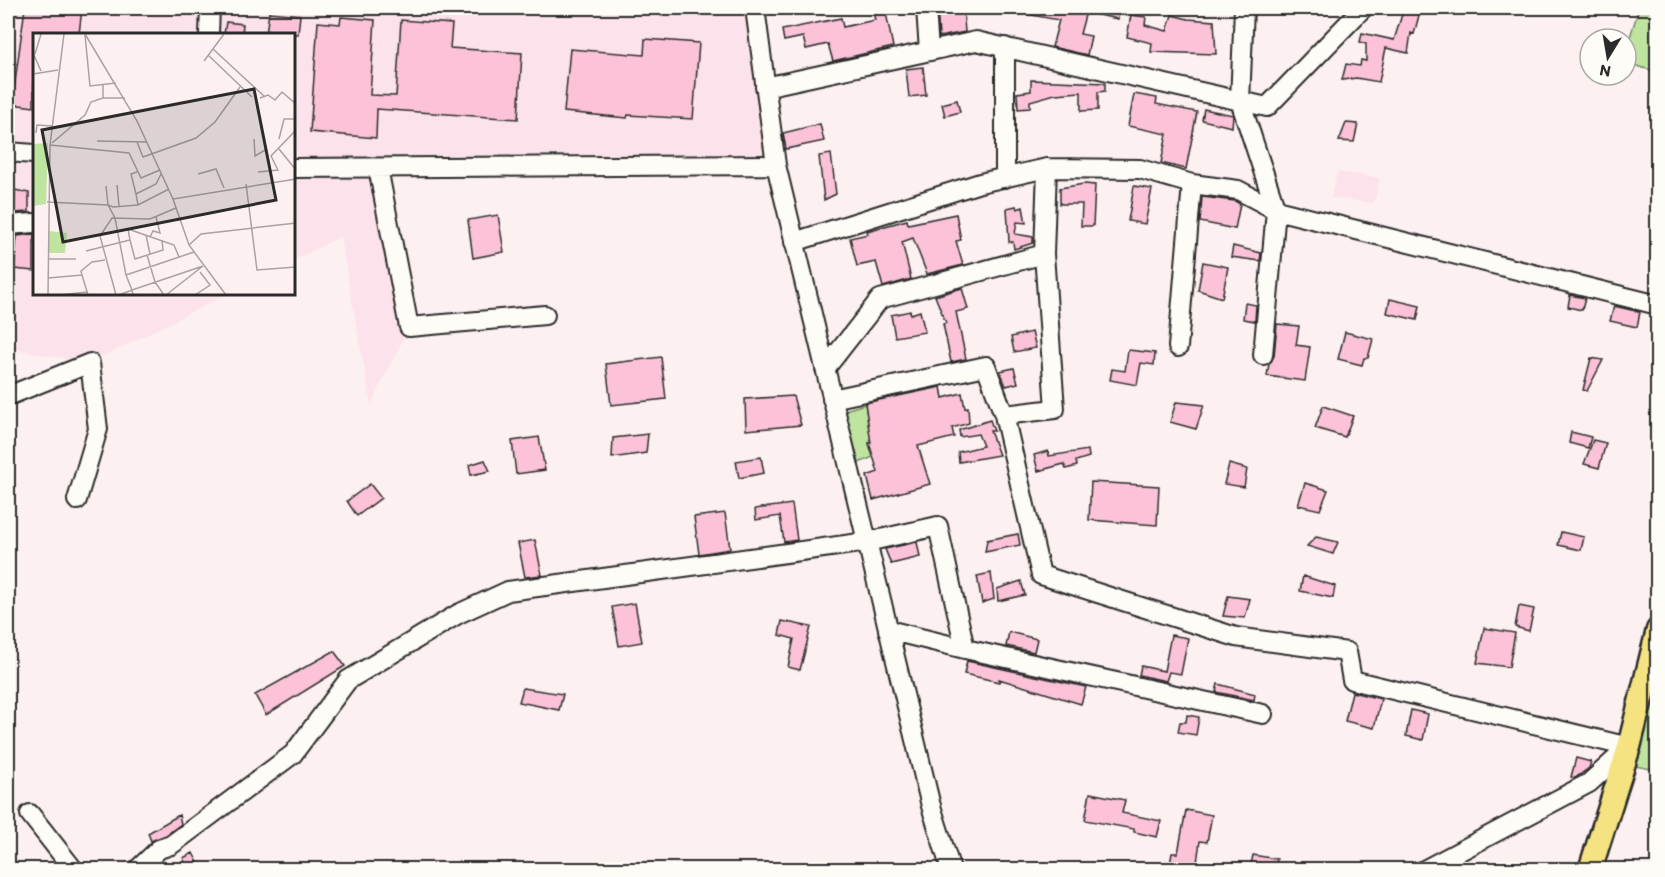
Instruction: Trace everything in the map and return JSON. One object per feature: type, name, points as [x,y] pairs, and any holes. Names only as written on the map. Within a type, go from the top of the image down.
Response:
[{"type":"main road","points":[[1590,870],[1629,747],[1658,630]]},
{"type":"street","points":[[209,33],[210,8]]},
{"type":"street","points":[[754,8],[776,165],[931,806],[951,870]]},
{"type":"street","points":[[926,8],[929,51]]},
{"type":"street","points":[[1244,8],[1240,100],[1276,210],[1263,355]]},
{"type":"street","points":[[765,87],[976,41],[1267,107],[1363,8]]},
{"type":"street","points":[[1005,47],[1005,178]]},
{"type":"street","points":[[8,152],[33,154]]},
{"type":"street","points":[[296,168],[776,165]]},
{"type":"street","points":[[378,168],[409,327],[545,315]]},
{"type":"street","points":[[1004,415],[1055,409],[1044,254],[1047,168]]},
{"type":"street","points":[[794,242],[980,183],[1047,168],[1140,169],[1192,184],[1238,190],[1276,210],[1658,305]]},
{"type":"street","points":[[1178,347],[1192,184]]},
{"type":"street","points":[[8,225],[33,223]]},
{"type":"street","points":[[825,369],[880,299],[1044,254]]},
{"type":"street","points":[[8,396],[90,363],[98,429],[77,500]]},
{"type":"street","points":[[832,399],[986,366],[1004,415],[1041,575],[1236,637],[1347,652],[1352,680],[1629,747]]},
{"type":"street","points":[[137,870],[159,849],[171,845],[293,754],[348,680],[458,614],[508,591],[867,542],[938,526],[965,649]]},
{"type":"street","points":[[888,630],[1263,714]]},
{"type":"street","points":[[1424,870],[1589,783],[1629,747]]},
{"type":"street","points":[[30,814],[74,870]]},
{"type":"shaded area","points":[[8,8],[755,8],[776,165],[378,168],[409,327],[371,404],[340,237],[296,259],[296,33],[33,33],[33,296],[223,296],[90,363],[8,348]]},
{"type":"shaded area","points":[[1337,172],[1380,178],[1374,203],[1331,198]]},
{"type":"green space","points":[[1639,8],[1657,8],[1657,72],[1638,66],[1638,27],[1633,27]]},
{"type":"green space","points":[[865,404],[869,429],[936,425],[869,443],[873,457],[859,463],[845,410]]},
{"type":"green space","points":[[1657,669],[1657,770],[1635,766]]},
{"type":"building","points":[[25,8],[82,8],[79,33],[33,33],[33,107],[12,104]]},
{"type":"building","points":[[872,8],[885,8],[893,47],[833,61],[828,44],[806,49],[803,37],[784,41],[782,30],[841,18],[843,27],[875,20]]},
{"type":"building","points":[[937,8],[963,8],[965,32],[939,37]]},
{"type":"building","points":[[1021,8],[1087,8],[1080,34],[1091,36],[1087,55],[1052,47],[1059,20],[1020,13]]},
{"type":"building","points":[[1088,8],[1120,8],[1118,19],[1088,13]]},
{"type":"building","points":[[1404,8],[1421,8],[1414,34],[1411,33],[1408,53],[1386,48],[1379,82],[1356,78],[1342,80],[1346,64],[1360,66],[1361,60],[1366,61],[1366,44],[1360,42],[1362,33],[1394,40]]},
{"type":"building","points":[[269,12],[300,15],[298,34],[266,33]]},
{"type":"building","points":[[1131,15],[1146,17],[1145,25],[1167,31],[1172,15],[1214,21],[1216,54],[1151,52],[1152,43],[1127,37]]},
{"type":"building","points":[[341,17],[375,20],[370,95],[396,96],[401,20],[452,24],[450,48],[522,53],[518,119],[377,109],[376,138],[310,132],[318,22],[340,24]]},
{"type":"building","points":[[226,22],[243,24],[242,33],[224,33]]},
{"type":"building","points":[[645,39],[699,43],[693,119],[628,115],[627,118],[564,112],[570,49],[644,55]]},
{"type":"building","points":[[923,67],[926,95],[909,97],[906,69]]},
{"type":"building","points":[[1031,80],[1105,83],[1105,91],[1098,92],[1098,110],[1081,111],[1081,92],[1055,94],[1030,101],[1030,108],[1018,109],[1017,93],[1031,91]]},
{"type":"building","points":[[1134,94],[1157,98],[1156,104],[1197,112],[1186,169],[1161,163],[1167,134],[1128,126]]},
{"type":"building","points":[[957,100],[960,112],[945,116],[942,104]]},
{"type":"building","points":[[1204,109],[1233,115],[1232,127],[1202,120]]},
{"type":"building","points":[[1346,123],[1358,124],[1354,142],[1339,141]]},
{"type":"building","points":[[820,124],[824,141],[786,149],[783,133]]},
{"type":"building","points":[[831,154],[836,194],[824,200],[819,156]]},
{"type":"building","points":[[1084,184],[1095,185],[1093,226],[1081,226],[1082,204],[1060,204],[1060,188]]},
{"type":"building","points":[[1134,186],[1152,189],[1145,224],[1128,221]]},
{"type":"building","points":[[15,190],[29,193],[29,212],[14,213]]},
{"type":"building","points":[[1202,197],[1235,201],[1240,204],[1235,229],[1200,222]]},
{"type":"building","points":[[1016,206],[1017,209],[1023,207],[1026,223],[1017,222],[1015,234],[1033,237],[1033,243],[1014,249],[1013,242],[1009,242],[1007,208]]},
{"type":"building","points":[[956,214],[961,240],[956,241],[963,265],[927,274],[913,238],[902,242],[911,279],[883,287],[876,262],[857,266],[850,238],[907,220],[908,224]]},
{"type":"building","points":[[498,215],[504,252],[473,258],[468,220]]},
{"type":"building","points":[[33,234],[33,271],[14,269],[17,236]]},
{"type":"building","points":[[1233,246],[1261,253],[1260,261],[1231,257]]},
{"type":"building","points":[[1203,262],[1228,267],[1222,298],[1198,290]]},
{"type":"building","points":[[962,288],[968,309],[956,312],[966,359],[951,362],[943,324],[946,323],[935,296]]},
{"type":"building","points":[[1570,295],[1585,298],[1582,310],[1568,307]]},
{"type":"building","points":[[1390,299],[1420,306],[1417,320],[1387,313]]},
{"type":"building","points":[[1245,303],[1256,305],[1255,321],[1243,319]]},
{"type":"building","points":[[1614,306],[1640,312],[1637,327],[1610,321]]},
{"type":"building","points":[[910,311],[911,314],[920,311],[925,332],[895,337],[891,315]]},
{"type":"building","points":[[1277,324],[1299,326],[1296,345],[1310,347],[1305,381],[1267,376],[1269,364],[1274,356]]},
{"type":"building","points":[[1032,332],[1036,348],[1014,352],[1011,337]]},
{"type":"building","points":[[1345,332],[1373,339],[1368,358],[1364,358],[1362,365],[1338,359]]},
{"type":"building","points":[[1128,350],[1155,353],[1154,365],[1141,363],[1137,385],[1110,380],[1112,369],[1125,371]]},
{"type":"building","points":[[661,357],[666,399],[611,405],[606,364]]},
{"type":"building","points":[[1591,358],[1603,360],[1587,391],[1583,390]]},
{"type":"building","points":[[1014,368],[1018,383],[1006,386],[1000,371]]},
{"type":"building","points":[[941,387],[943,398],[962,393],[965,408],[968,407],[969,423],[952,428],[954,437],[918,446],[930,484],[873,500],[867,476],[878,472],[869,443],[871,443],[865,403]]},
{"type":"building","points":[[793,396],[801,425],[746,430],[745,399]]},
{"type":"building","points":[[1176,402],[1204,405],[1196,429],[1170,422]]},
{"type":"building","points":[[1323,406],[1353,416],[1345,437],[1315,428]]},
{"type":"building","points":[[990,420],[994,431],[990,431],[999,455],[959,462],[958,452],[983,446],[978,434],[960,437],[959,430]]},
{"type":"building","points":[[1571,432],[1591,437],[1588,448],[1569,443]]},
{"type":"building","points":[[648,434],[646,453],[612,458],[613,438]]},
{"type":"building","points":[[539,437],[545,470],[516,474],[512,441]]},
{"type":"building","points":[[1593,440],[1606,443],[1599,468],[1584,464]]},
{"type":"building","points":[[1088,450],[1089,457],[1076,461],[1077,466],[1066,469],[1064,464],[1038,471],[1034,455],[1048,451],[1049,456]]},
{"type":"building","points":[[761,457],[764,473],[739,478],[736,461]]},
{"type":"building","points":[[485,460],[490,471],[471,475],[469,465]]},
{"type":"building","points":[[1229,464],[1247,469],[1244,487],[1224,484]]},
{"type":"building","points":[[1091,482],[1159,486],[1157,525],[1089,520]]},
{"type":"building","points":[[1305,483],[1328,490],[1320,510],[1298,505]]},
{"type":"building","points":[[370,484],[381,498],[357,516],[347,501]]},
{"type":"building","points":[[792,504],[797,540],[784,542],[780,516],[756,520],[755,509]]},
{"type":"building","points":[[725,513],[730,549],[699,554],[694,517]]},
{"type":"building","points":[[1561,532],[1584,537],[1581,550],[1558,545]]},
{"type":"building","points":[[1018,534],[1020,545],[985,552],[987,540]]},
{"type":"building","points":[[1316,537],[1338,542],[1333,554],[1307,546]]},
{"type":"building","points":[[535,540],[542,575],[525,577],[518,543]]},
{"type":"building","points":[[917,542],[920,557],[891,564],[885,549]]},
{"type":"building","points":[[991,573],[994,599],[982,603],[977,576]]},
{"type":"building","points":[[1303,576],[1335,586],[1333,598],[1300,591]]},
{"type":"building","points":[[1021,581],[1025,595],[998,601],[997,589]]},
{"type":"building","points":[[1228,596],[1250,599],[1245,618],[1223,616]]},
{"type":"building","points":[[635,603],[642,642],[619,646],[612,607]]},
{"type":"building","points":[[1519,606],[1534,609],[1529,631],[1515,627]]},
{"type":"building","points":[[782,621],[811,627],[800,670],[788,667],[794,639],[779,635]]},
{"type":"building","points":[[1484,628],[1515,633],[1509,667],[1477,663]]},
{"type":"building","points":[[1009,632],[1037,639],[1034,652],[1006,646]]},
{"type":"building","points":[[1171,635],[1188,638],[1181,674],[1169,672],[1166,681],[1139,675],[1141,666],[1164,671]]},
{"type":"building","points":[[334,651],[345,666],[266,715],[255,695]]},
{"type":"building","points":[[967,661],[1086,687],[1081,704],[999,679],[999,682],[964,674]]},
{"type":"building","points":[[1218,684],[1255,694],[1254,700],[1216,692]]},
{"type":"building","points":[[523,688],[563,694],[559,710],[519,702]]},
{"type":"building","points":[[1352,692],[1381,699],[1374,728],[1345,721]]},
{"type":"building","points":[[1411,710],[1428,714],[1423,740],[1406,736]]},
{"type":"building","points":[[1187,715],[1199,717],[1196,735],[1178,732],[1180,722],[1186,722]]},
{"type":"building","points":[[1576,758],[1591,762],[1589,768],[1575,778],[1571,777]]},
{"type":"building","points":[[1090,793],[1125,800],[1122,813],[1161,821],[1157,837],[1134,832],[1134,829],[1085,820]]},
{"type":"building","points":[[1186,810],[1212,815],[1207,842],[1200,841],[1196,870],[1169,870],[1172,853],[1178,853]]},
{"type":"building","points":[[179,815],[181,824],[166,835],[151,841],[148,833]]},
{"type":"building","points":[[193,853],[202,870],[189,870],[183,858]]},
{"type":"building","points":[[1253,855],[1277,859],[1274,870],[1250,870]]}]
